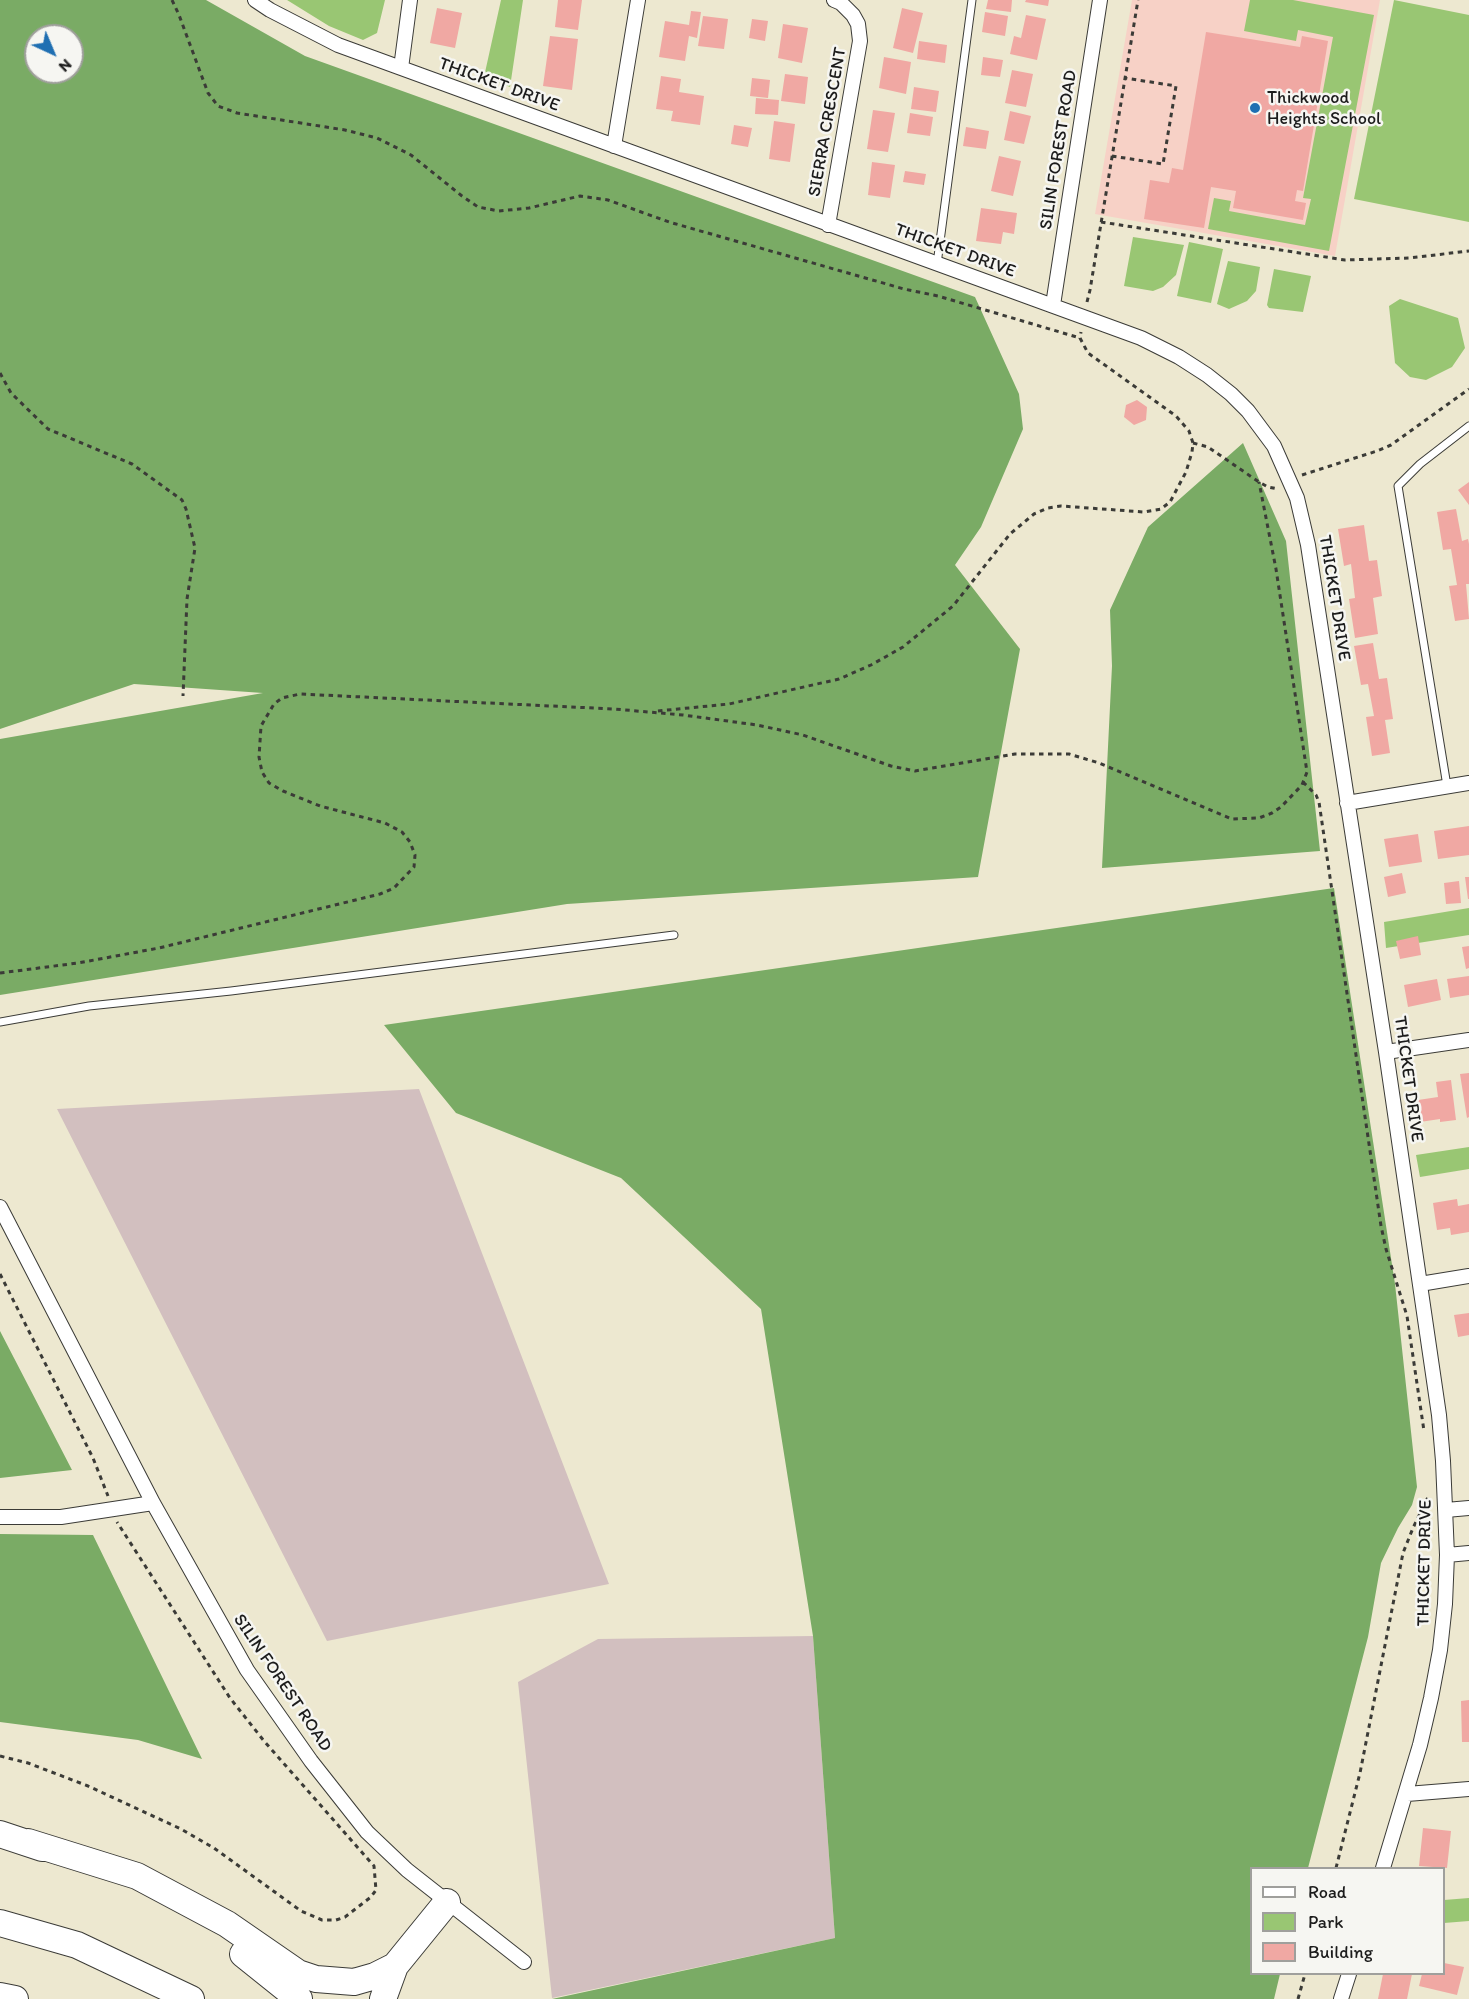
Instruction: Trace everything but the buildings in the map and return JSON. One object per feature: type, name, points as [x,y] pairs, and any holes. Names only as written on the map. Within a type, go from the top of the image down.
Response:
[{"type":"highway","points":[[0,1834],[137,1876],[227,1924],[298,1973],[316,1979],[354,1982],[375,1976],[395,1966]]},
{"type":"highway","points":[[28,1842],[102,1873],[218,1934],[299,1999]]},
{"type":"highway","points":[[383,1999],[395,1966],[447,1902]]},
{"type":"highway","points":[[0,1923],[77,1945],[191,1999]]},
{"type":"highway","points":[[0,1996],[15,1999]]},
{"type":"street","name":"THICKET DRIVE","points":[[255,0],[277,14],[338,45],[1141,338],[1179,357],[1231,394],[1248,411],[1274,446],[1298,498],[1308,545],[1439,1415],[1447,1555],[1440,1650],[1431,1698],[1407,1794],[1384,1867]]},
{"type":"street","points":[[401,68],[410,0]]},
{"type":"street","points":[[614,146],[638,0]]},
{"type":"street","name":"SIERRA CRESCENT","points":[[828,225],[860,41],[858,24],[853,15],[841,3],[834,0]]},
{"type":"street","name":"SILIN FOREST ROAD","points":[[1053,305],[1100,0]]},
{"type":"street","points":[[1347,803],[1469,783]]},
{"type":"street","points":[[1386,1052],[1469,1040]]},
{"type":"street","name":"SILIN FOREST ROAD","points":[[0,1207],[153,1503],[247,1670],[311,1761],[368,1832],[407,1870],[524,1962]]},
{"type":"street","points":[[1420,1284],[1469,1276]]},
{"type":"street","points":[[0,1517],[61,1517],[153,1503]]},
{"type":"street","points":[[1446,1510],[1469,1508]]},
{"type":"street","points":[[1447,1555],[1469,1553]]},
{"type":"street","points":[[1407,1794],[1469,1789]]},
{"type":"street","points":[[1341,1999],[1349,1975]]},
{"type":"lane","points":[[937,264],[972,0]]},
{"type":"lane","points":[[1447,786],[1398,486],[1420,464],[1469,426]]},
{"type":"lane","points":[[0,1023],[89,1006],[231,991],[674,935]]},
{"type":"path","points":[[172,0],[208,93],[218,106],[237,113],[345,130],[377,138],[411,155],[478,207],[499,211],[529,208],[580,196],[608,200],[669,222],[904,289],[938,296],[1080,338]]},
{"type":"path","points":[[1088,298],[1138,0]]},
{"type":"path","points":[[1112,156],[1163,164],[1176,86],[1125,78]]},
{"type":"path","points":[[1101,222],[1345,260],[1409,258],[1469,251]]},
{"type":"path","points":[[651,712],[729,705],[839,679],[871,666],[903,647],[953,606],[1010,534],[1034,514],[1061,506],[1143,512],[1161,509],[1170,502],[1186,472],[1192,452],[1193,443],[1190,431],[1183,422],[1088,353],[1080,338],[1082,326]]},
{"type":"path","points":[[0,373],[11,393],[48,429],[132,464],[182,501],[195,549],[187,599],[183,696]]},
{"type":"path","points":[[1304,474],[1391,445],[1469,389]]},
{"type":"path","points":[[1193,443],[1208,447],[1259,482],[1279,489]]},
{"type":"path","points":[[0,974],[159,948],[380,894],[394,888],[414,867],[415,855],[410,842],[402,832],[385,823],[320,806],[283,791],[269,783],[262,772],[259,739],[261,726],[274,704],[282,698],[300,694],[651,712],[725,721],[803,735],[891,766],[915,771],[1015,754],[1068,754],[1099,763],[1232,819],[1259,818],[1272,813],[1296,792],[1304,782],[1307,772],[1276,569],[1259,482]]},
{"type":"path","points":[[1304,782],[1319,802],[1381,1226],[1407,1316],[1425,1440]]},
{"type":"path","points":[[0,1274],[93,1458],[104,1482],[116,1520],[133,1543],[230,1698],[264,1741],[374,1866],[376,1890],[371,1897],[345,1917],[336,1920],[322,1920],[301,1911],[214,1848],[181,1829],[88,1785],[0,1755]]},
{"type":"path","points":[[1336,1867],[1360,1773],[1403,1553],[1429,1495]]},
{"type":"path","points":[[1298,1999],[1305,1975]]},
{"type":"shaded area","points":[[1132,0],[1380,0],[1335,256],[1095,214]]},
{"type":"shaded area","points":[[419,1089],[609,1584],[327,1641],[57,1109]]},
{"type":"shaded area","points":[[813,1636],[835,1938],[552,1998],[518,1682],[598,1639]]},
{"type":"green space","points":[[0,0],[206,0],[305,56],[975,297],[1019,394],[1023,429],[981,527],[955,565],[1020,649],[978,877],[567,904],[0,995],[0,739],[263,693],[134,684],[0,729]]},
{"type":"green space","points":[[287,0],[385,0],[377,33],[363,40],[329,26]]},
{"type":"green space","points":[[501,0],[523,0],[510,87],[484,77]]},
{"type":"green space","points":[[1250,0],[1293,0],[1374,15],[1329,251],[1208,229],[1214,198],[1231,201],[1229,211],[1305,225],[1311,199],[1303,198],[1333,37],[1298,30],[1296,41],[1244,31]]},
{"type":"green space","points":[[1394,0],[1469,15],[1469,222],[1354,199]]},
{"type":"green space","points":[[1133,237],[1184,245],[1176,275],[1163,287],[1153,291],[1124,286]]},
{"type":"green space","points":[[1189,242],[1223,249],[1211,303],[1177,296]]},
{"type":"green space","points":[[1228,261],[1260,267],[1256,291],[1247,301],[1229,309],[1217,304]]},
{"type":"green space","points":[[1274,269],[1311,276],[1303,312],[1269,308],[1267,305]]},
{"type":"green space","points":[[1400,299],[1458,318],[1465,348],[1452,367],[1426,380],[1410,377],[1395,363],[1389,306]]},
{"type":"green space","points":[[1243,443],[1286,541],[1320,851],[1102,868],[1112,666],[1110,610],[1148,527]]},
{"type":"green space","points":[[1334,888],[1395,1284],[1417,1487],[1412,1505],[1381,1563],[1368,1637],[1308,1867],[1250,1867],[1250,1975],[1280,1975],[1274,1999],[552,1999],[835,1938],[813,1636],[761,1309],[621,1178],[456,1113],[384,1025]]},
{"type":"green space","points":[[1469,908],[1469,935],[1386,948],[1384,922]]},
{"type":"green space","points":[[1469,1147],[1469,1169],[1420,1177],[1416,1155]]},
{"type":"green space","points":[[0,1331],[72,1470],[0,1478]]},
{"type":"green space","points":[[0,1534],[93,1535],[202,1759],[138,1740],[0,1722]]},
{"type":"green space","points":[[1469,1898],[1469,1921],[1445,1923],[1445,1900]]},
{"type":"place","name":"Thickwood Heights School","points":[[1255,108]]}]
